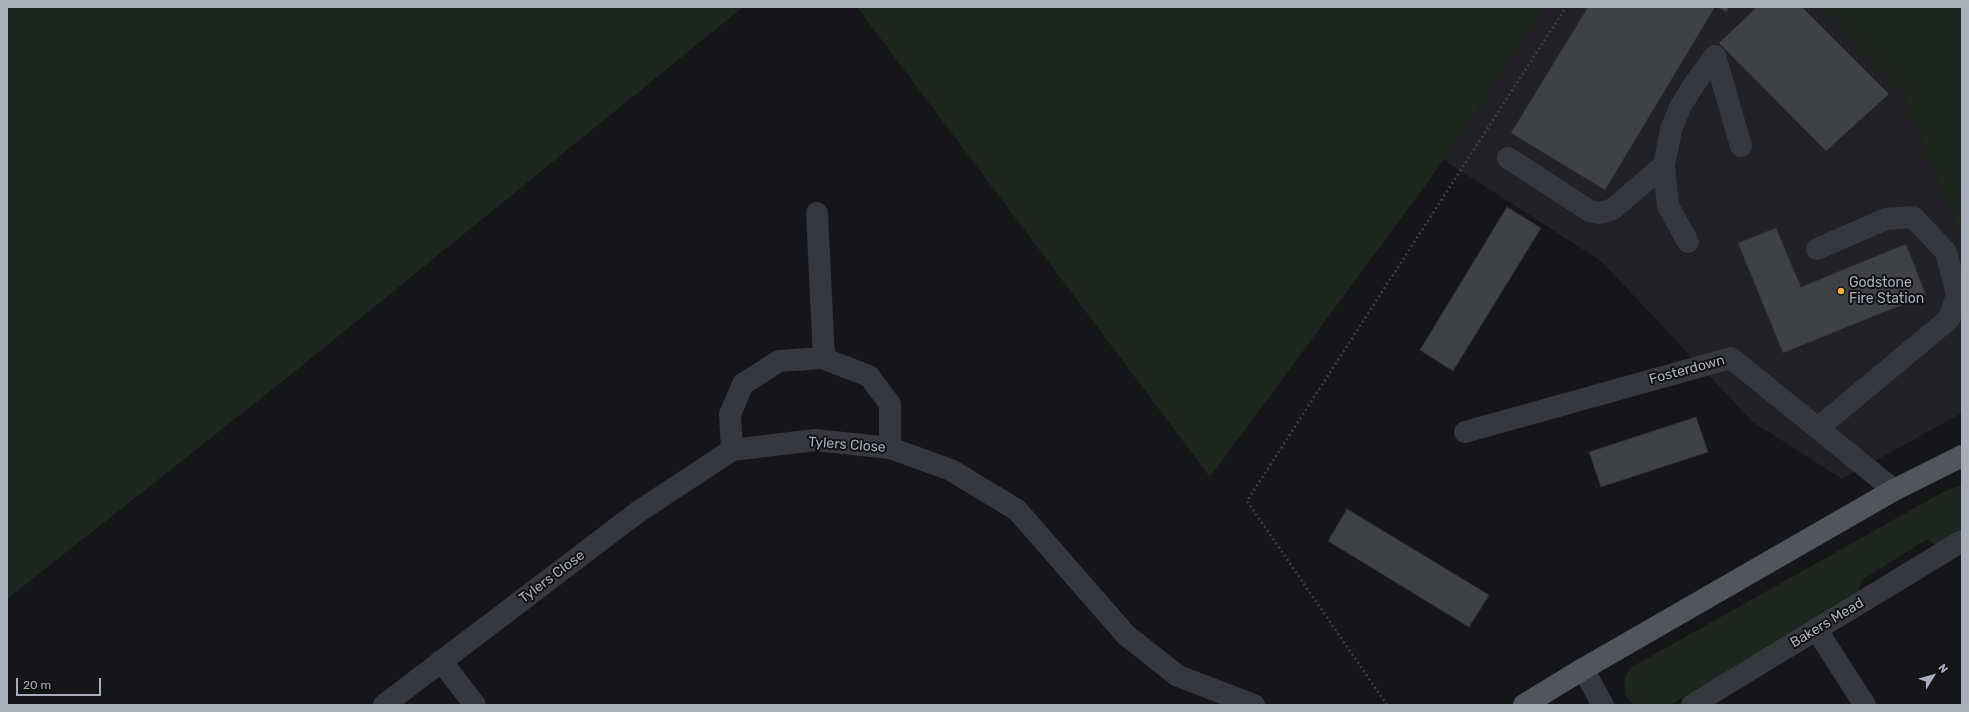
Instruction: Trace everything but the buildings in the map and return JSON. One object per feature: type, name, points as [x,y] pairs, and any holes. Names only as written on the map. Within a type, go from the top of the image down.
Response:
[{"type":"main road","points":[[1524,705],[1583,669],[1894,490],[1962,456]]},
{"type":"street","points":[[1688,242],[1668,206],[1664,165],[1671,130],[1680,107],[1695,83],[1715,56],[1741,146]]},
{"type":"street","points":[[1508,158],[1590,211],[1600,213],[1613,209],[1664,165]]},
{"type":"street","points":[[817,213],[824,359]]},
{"type":"street","points":[[1817,249],[1886,219],[1913,217],[1946,252],[1956,295],[1949,319],[1818,428]]},
{"type":"street","name":"Fosterdown","points":[[1465,432],[1731,358],[1894,490]]},
{"type":"street","points":[[732,450],[730,414],[743,384],[779,361],[824,359],[869,376],[890,404],[890,448]]},
{"type":"street","name":"Tylers Close","points":[[384,705],[638,512],[732,450],[814,440],[890,448],[951,470],[1017,510],[1126,635],[1178,676],[1254,705]]},
{"type":"street","name":"Bakers Mead","points":[[1692,705],[1962,541]]},
{"type":"street","points":[[1816,629],[1865,705]]},
{"type":"street","points":[[441,661],[475,705]]},
{"type":"street","points":[[1583,669],[1603,705]]},
{"type":"path","points":[[1388,705],[1246,501],[1566,7]]},
{"type":"shaded area","points":[[7,7],[743,7],[288,377],[7,599]]},
{"type":"shaded area","points":[[857,7],[1542,7],[1444,160],[1210,477]]},
{"type":"shaded area","points":[[1542,7],[1823,7],[1902,91],[1962,239],[1962,413],[1842,479],[1753,422],[1601,261],[1444,160]]},
{"type":"shaded area","points":[[1823,7],[1962,7],[1962,239],[1902,91]]},
{"type":"shaded area","points":[[1962,485],[1962,529],[1936,545],[1927,539],[1861,581],[1859,591],[1670,705],[1633,705],[1626,697],[1624,681],[1630,668],[1943,492]]},
{"type":"place","name":"Godstone Fire Station","points":[[1841,291]]}]
